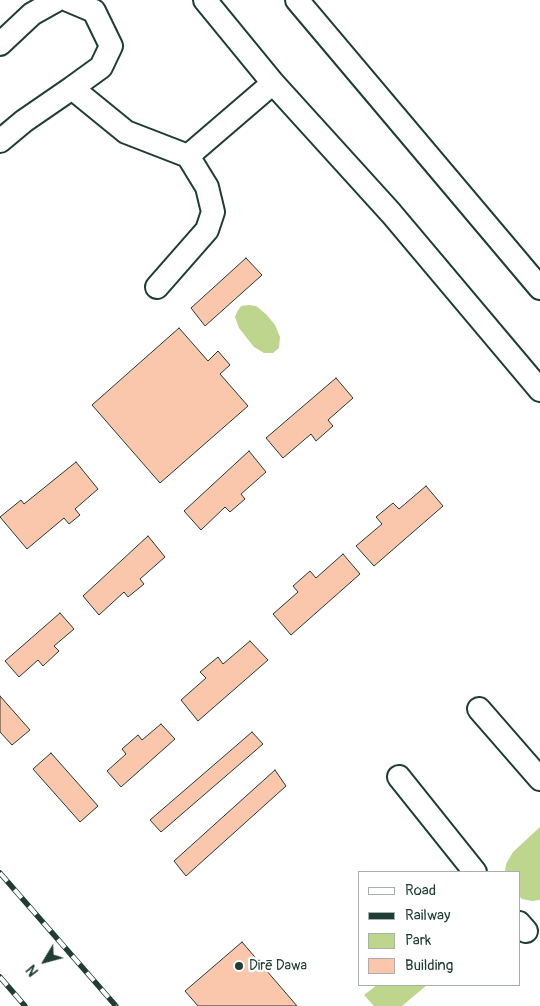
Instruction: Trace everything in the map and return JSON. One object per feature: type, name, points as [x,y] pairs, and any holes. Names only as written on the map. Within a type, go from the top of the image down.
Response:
[{"type":"street","points":[[0,44],[32,14],[57,0]]},
{"type":"street","points":[[0,141],[24,121],[101,67],[111,46],[94,11],[68,0]]},
{"type":"street","points":[[206,0],[273,83],[391,213],[540,390]]},
{"type":"street","points":[[297,0],[540,288]]},
{"type":"street","points":[[188,156],[273,83]]},
{"type":"street","points":[[72,88],[126,132],[188,156],[207,188],[213,212],[207,230],[157,287]]},
{"type":"street","points":[[479,709],[540,779]]},
{"type":"street","points":[[399,777],[474,870]]},
{"type":"green space","points":[[241,306],[256,306],[275,325],[280,337],[279,348],[273,353],[264,353],[254,347],[239,328],[235,317],[237,312]]},
{"type":"green space","points":[[540,827],[540,900],[522,899],[520,897],[520,871],[505,871],[506,864],[513,852]]},
{"type":"green space","points":[[376,986],[426,986],[402,1006],[374,1006],[364,995]]},
{"type":"building","points":[[246,258],[262,275],[205,326],[191,308]]},
{"type":"building","points":[[179,328],[208,361],[218,351],[230,365],[220,374],[248,406],[160,483],[92,405]]},
{"type":"building","points":[[336,378],[353,398],[328,420],[333,426],[316,441],[311,434],[283,458],[266,438]]},
{"type":"building","points":[[249,451],[266,472],[241,494],[245,499],[230,512],[225,507],[201,530],[184,511]]},
{"type":"building","points":[[76,462],[98,489],[75,509],[80,515],[69,524],[64,518],[27,549],[0,517],[21,500],[24,504]]},
{"type":"building","points":[[426,486],[443,506],[374,566],[356,546],[382,524],[376,517],[393,503],[399,509]]},
{"type":"building","points":[[148,536],[165,557],[140,579],[144,584],[128,597],[124,592],[99,615],[83,596]]},
{"type":"building","points":[[343,554],[360,574],[291,635],[273,614],[298,592],[293,586],[310,571],[316,578]]},
{"type":"building","points":[[60,613],[74,629],[54,646],[59,651],[43,666],[38,660],[19,677],[5,661]]},
{"type":"building","points":[[250,641],[268,660],[198,721],[181,700],[206,678],[200,672],[218,657],[223,664]]},
{"type":"building","points":[[0,696],[30,730],[12,745],[0,732]]},
{"type":"building","points":[[161,724],[175,739],[121,787],[107,771],[126,754],[122,749],[138,735],[142,740]]},
{"type":"building","points":[[252,732],[263,744],[161,832],[150,820]]},
{"type":"building","points":[[51,753],[98,806],[80,822],[33,769]]},
{"type":"building","points":[[275,770],[286,786],[186,876],[174,861]]},
{"type":"building","name":"Dirē Dawa","points":[[242,942],[297,1006],[198,1006],[185,991]]},
{"type":"railway","points":[[0,873],[116,1006]]},
{"type":"railway","points":[[0,977],[25,1006]]},
{"type":"place","name":"Dirē Dawa","points":[[239,966]]}]
